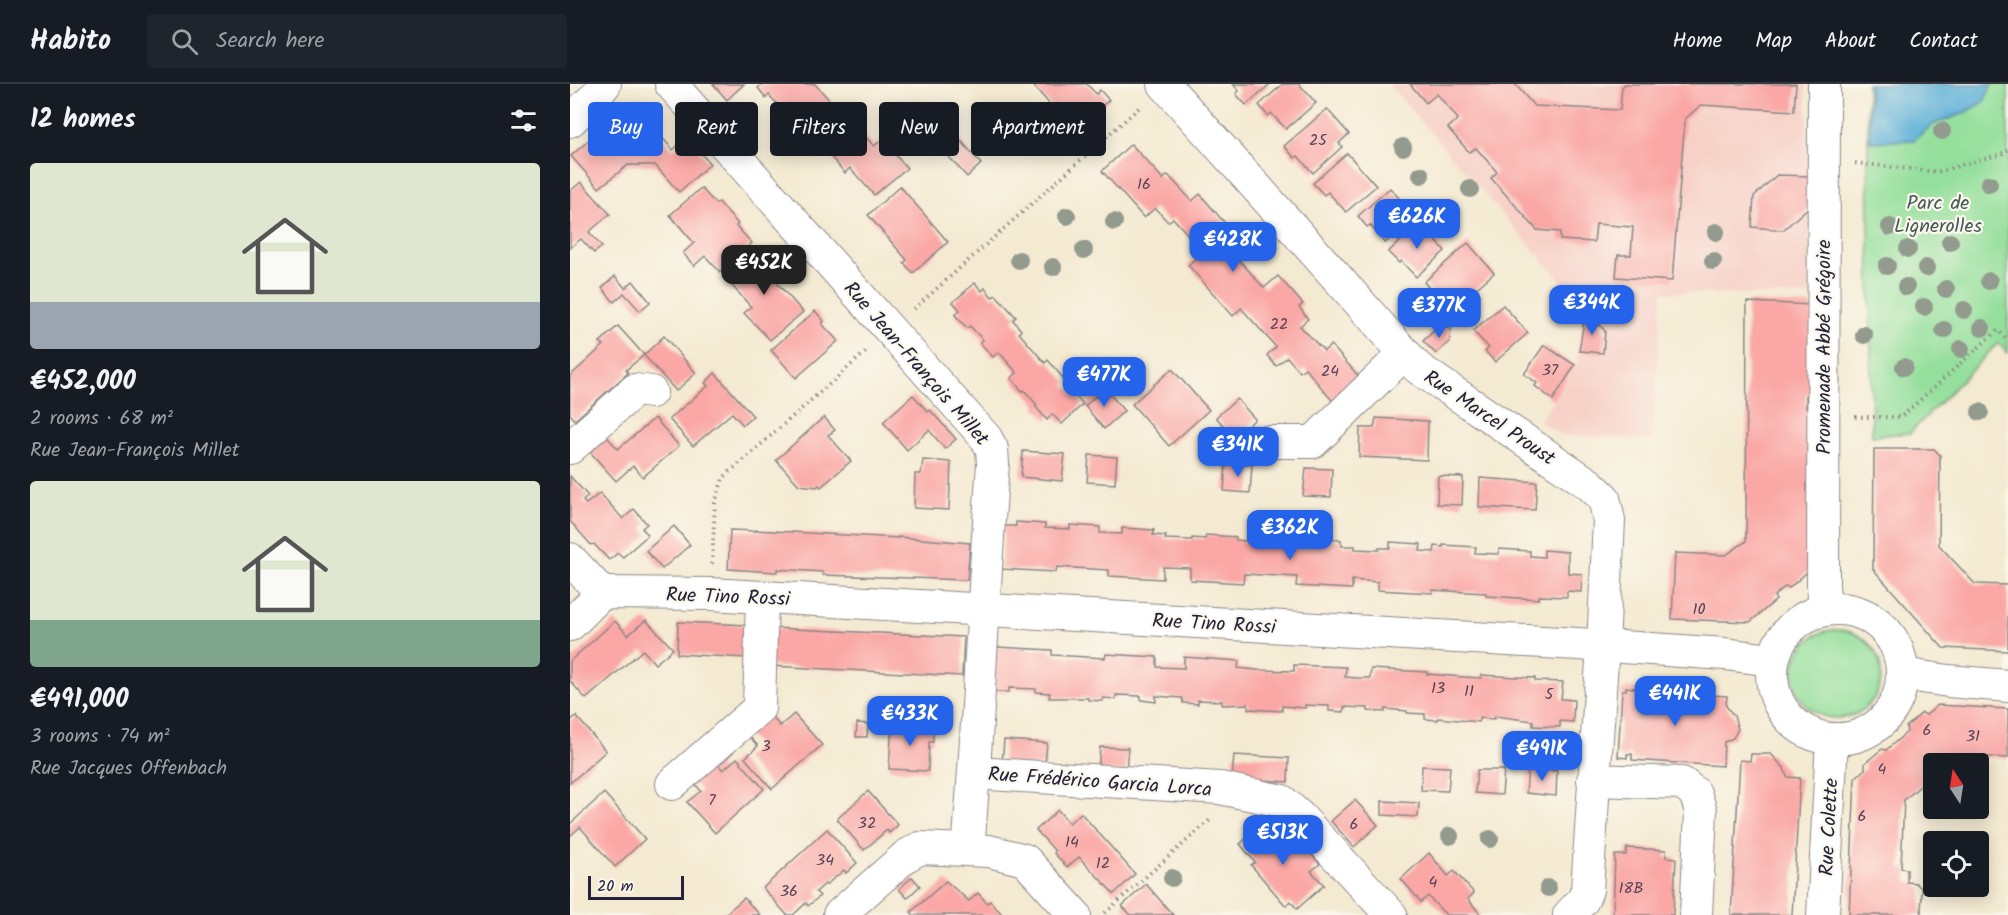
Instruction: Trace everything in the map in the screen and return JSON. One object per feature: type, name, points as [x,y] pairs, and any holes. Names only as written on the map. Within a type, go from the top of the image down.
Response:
[{"type":"street","name":"Rue Jean-François Millet","points":[[671,84],[986,438],[992,449],[993,464],[968,850]]},
{"type":"street","name":"Rue Marcel Proust","points":[[1164,84],[1418,368],[1589,484],[1613,492],[1587,890],[1583,900],[1569,915]]},
{"type":"street","name":"Promenade Abbé Grégoire","points":[[1824,84],[1823,586],[1825,609]]},
{"type":"street","points":[[570,121],[593,89]]},
{"type":"street","points":[[1251,442],[1313,442],[1405,353]]},
{"type":"street","points":[[570,448],[635,390],[651,392]]},
{"type":"street","points":[[570,559],[602,592],[570,624]]},
{"type":"street","name":"Rue Tino Rossi","points":[[602,592],[762,597],[1604,646],[1725,654],[1772,660]]},
{"type":"street","points":[[672,784],[759,708],[762,597]]},
{"type":"street","points":[[1825,609],[1844,609],[1863,613],[1879,623],[1892,637],[1900,655],[1902,674],[1899,694],[1889,713],[1873,728],[1854,737],[1832,739],[1813,734],[1796,725],[1782,710],[1774,694],[1771,676],[1772,660],[1779,642],[1791,626],[1807,615],[1825,609]]},
{"type":"street","points":[[1902,674],[2008,686]]},
{"type":"street","name":"Rue Colette","points":[[1823,915],[1832,739]]},
{"type":"street","name":"Rue Frédérico Garcia Lorca","points":[[974,773],[1220,788],[1282,801],[1300,817],[1391,915]]},
{"type":"street","points":[[1593,780],[1682,783],[1695,793],[1701,811],[1696,915]]},
{"type":"street","points":[[839,915],[906,856],[920,848],[989,852],[1024,860],[1075,915]]},
{"type":"path","points":[[1824,161],[1937,171],[2001,154],[2008,150]]},
{"type":"path","points":[[1823,417],[1901,417],[1998,330],[2008,341]]},
{"type":"path","points":[[1102,915],[1216,815],[1220,788]]},
{"type":"shaded area","points":[[1388,84],[1806,84],[1811,296],[1662,292],[1653,440],[1561,435],[1539,422],[1577,363],[1585,308]]},
{"type":"green space","name":"Parc de Lignerolles","points":[[1867,84],[2008,84],[2008,353],[1998,343],[1910,433],[1872,436]]},
{"type":"green space","points":[[1837,630],[1854,633],[1868,643],[1878,657],[1881,674],[1878,691],[1868,705],[1854,715],[1837,718],[1820,715],[1806,705],[1796,691],[1793,674],[1796,657],[1806,643],[1820,633]]},
{"type":"water","points":[[1869,84],[1992,84],[1984,102],[1965,113],[1932,125],[1914,140],[1870,142]]},
{"type":"building","points":[[713,84],[744,84],[727,100]]},
{"type":"building","points":[[762,84],[815,84],[831,102],[775,102],[769,95],[766,98],[758,88]]},
{"type":"building","points":[[1032,84],[1087,84],[1096,94],[1100,90],[1109,100],[1106,103],[1048,102]]},
{"type":"building","points":[[1233,84],[1270,84],[1246,105],[1236,94],[1239,91]]},
{"type":"building","points":[[1283,84],[1299,84],[1316,103],[1286,129],[1271,113],[1268,116],[1259,105]]},
{"type":"building","points":[[1410,84],[1515,84],[1534,106],[1620,110],[1622,87],[1625,84],[1796,84],[1794,111],[1701,105],[1685,119],[1672,281],[1616,277],[1618,255],[1631,255],[1633,227],[1596,224],[1594,242],[1560,240],[1560,232],[1537,230],[1491,178],[1497,172],[1476,148],[1469,152],[1448,128],[1458,119],[1437,94],[1426,103]]},
{"type":"building","points":[[1327,109],[1349,134],[1339,143],[1342,147],[1313,173],[1298,156],[1295,158],[1284,146]]},
{"type":"building","points":[[867,138],[874,146],[879,142],[879,156],[896,156],[907,168],[874,195],[850,168],[845,173],[830,156],[867,156]]},
{"type":"building","points":[[959,138],[971,152],[971,156],[974,156],[981,164],[967,177],[948,156],[959,156]]},
{"type":"building","points":[[663,139],[673,150],[675,148],[675,156],[703,156],[710,164],[679,192],[655,165],[628,165],[599,188],[571,156],[588,141],[588,156],[663,156]]},
{"type":"building","points":[[1131,144],[1163,179],[1168,175],[1192,201],[1200,194],[1230,229],[1223,234],[1235,249],[1232,252],[1264,288],[1278,276],[1303,304],[1299,307],[1308,319],[1300,326],[1324,351],[1331,345],[1362,380],[1335,404],[1305,368],[1300,372],[1287,357],[1276,366],[1267,355],[1276,347],[1241,308],[1233,316],[1188,265],[1203,252],[1173,218],[1168,222],[1155,208],[1144,218],[1102,171]]},
{"type":"building","points":[[1347,153],[1376,186],[1346,212],[1328,192],[1324,195],[1313,183]]},
{"type":"building","points":[[1777,175],[1810,176],[1808,208],[1783,230],[1752,227],[1754,196]]},
{"type":"building","points":[[581,182],[610,214],[589,232],[602,247],[594,253],[581,239],[570,248],[570,191]]},
{"type":"building","points":[[900,186],[948,242],[913,273],[904,263],[907,260],[868,215]]},
{"type":"building","points":[[701,188],[716,204],[719,202],[738,224],[736,226],[752,243],[720,272],[705,256],[694,266],[683,253],[694,243],[670,215]]},
{"type":"building","points":[[1390,188],[1415,216],[1385,243],[1370,225],[1367,227],[1358,216]]},
{"type":"building","points":[[1421,223],[1445,251],[1416,277],[1401,261],[1399,263],[1388,252]]},
{"type":"building","points":[[1468,243],[1494,273],[1454,308],[1438,291],[1434,294],[1424,282]]},
{"type":"building","points":[[758,251],[782,278],[777,283],[803,312],[770,340],[744,313],[751,307],[726,279]]},
{"type":"building","points":[[615,276],[625,288],[633,281],[650,302],[640,311],[624,293],[614,302],[602,288]]},
{"type":"building","points":[[975,283],[982,291],[985,288],[992,297],[996,295],[1016,317],[1013,320],[1021,330],[1019,333],[1045,363],[1048,360],[1067,383],[1064,384],[1083,404],[1062,424],[1052,414],[1047,420],[1035,406],[1037,405],[1011,378],[1017,373],[999,352],[993,357],[980,343],[983,340],[955,315],[960,310],[953,302]]},
{"type":"building","points":[[1747,302],[1812,305],[1812,394],[1806,394],[1806,408],[1812,408],[1813,567],[1789,588],[1786,586],[1774,596],[1776,600],[1750,622],[1672,619],[1675,553],[1726,555],[1746,541]]},
{"type":"building","points":[[1503,305],[1528,333],[1495,362],[1485,351],[1489,348],[1473,331]]},
{"type":"building","points":[[1586,309],[1605,331],[1603,353],[1579,351]]},
{"type":"building","points":[[815,311],[824,321],[822,324],[838,341],[796,378],[771,350]]},
{"type":"building","points":[[618,326],[644,355],[626,370],[628,373],[575,420],[570,414],[570,376],[604,345],[600,342]]},
{"type":"building","points":[[1438,327],[1451,327],[1450,341],[1436,354],[1423,341]]},
{"type":"building","points":[[664,336],[696,373],[676,391],[644,355]]},
{"type":"building","points":[[1544,345],[1575,365],[1553,400],[1535,386],[1537,383],[1524,374]]},
{"type":"building","points":[[1172,369],[1209,410],[1169,446],[1132,404]]},
{"type":"building","points":[[715,373],[753,416],[743,425],[732,413],[693,446],[669,419],[708,386],[705,383]]},
{"type":"building","points":[[1105,388],[1124,411],[1104,429],[1085,406]]},
{"type":"building","points":[[913,395],[956,439],[945,449],[929,430],[907,450],[883,422]]},
{"type":"building","points":[[1237,399],[1255,419],[1235,439],[1216,417]]},
{"type":"building","points":[[824,417],[835,430],[828,435],[851,461],[821,487],[819,485],[817,487],[799,485],[776,460]]},
{"type":"building","points":[[655,418],[679,446],[643,477],[633,466],[616,481],[590,452],[607,437],[618,449]]},
{"type":"building","points":[[1376,418],[1428,421],[1427,460],[1359,457],[1360,428],[1374,428]]},
{"type":"building","points":[[1874,449],[1934,449],[1940,455],[1939,545],[1975,584],[2008,585],[2008,651],[1943,648],[1873,569]]},
{"type":"building","points":[[1023,451],[1065,454],[1062,481],[1021,477]]},
{"type":"building","points":[[1089,455],[1117,457],[1115,484],[1087,482]]},
{"type":"building","points":[[923,460],[951,462],[949,510],[914,508],[915,474],[921,474]]},
{"type":"building","points":[[1226,463],[1252,465],[1250,493],[1224,491]]},
{"type":"building","points":[[1306,468],[1332,469],[1331,497],[1303,496]]},
{"type":"building","points":[[570,476],[588,496],[583,501],[586,504],[600,493],[623,519],[634,509],[647,524],[642,528],[648,535],[623,557],[618,553],[609,560],[594,544],[591,545],[570,521]]},
{"type":"building","points":[[1438,476],[1463,477],[1462,505],[1437,504]]},
{"type":"building","points":[[1480,478],[1537,482],[1535,510],[1479,507]]},
{"type":"building","points":[[1016,522],[1045,524],[1045,528],[1070,529],[1070,525],[1100,527],[1100,533],[1122,534],[1122,528],[1154,530],[1153,535],[1166,536],[1165,539],[1205,539],[1206,535],[1236,537],[1236,540],[1246,541],[1247,536],[1257,537],[1257,532],[1287,533],[1287,537],[1300,538],[1300,544],[1311,544],[1311,538],[1341,540],[1342,546],[1355,546],[1355,549],[1390,548],[1390,542],[1421,544],[1420,551],[1434,552],[1435,546],[1443,547],[1443,545],[1476,547],[1475,553],[1499,554],[1499,549],[1530,551],[1530,556],[1544,557],[1544,550],[1568,552],[1568,573],[1582,574],[1581,592],[1567,591],[1567,597],[1539,596],[1539,599],[1486,596],[1486,593],[1378,590],[1378,582],[1352,580],[1352,589],[1296,586],[1297,577],[1244,574],[1243,583],[1190,580],[1190,568],[1163,567],[1163,579],[1109,576],[1109,570],[1057,567],[1056,572],[1001,569],[1004,526],[1016,526]]},
{"type":"building","points":[[674,526],[690,545],[662,569],[646,551]]},
{"type":"building","points":[[730,530],[898,537],[970,543],[967,580],[823,575],[823,572],[777,569],[777,572],[728,569]]},
{"type":"building","points":[[646,620],[673,649],[655,664],[643,650],[586,699],[570,681],[570,661],[615,621],[628,635]]},
{"type":"building","points":[[678,622],[748,625],[747,658],[677,654]]},
{"type":"building","points":[[772,628],[964,637],[962,676],[770,666]]},
{"type":"building","points":[[996,647],[1052,650],[1052,655],[1105,658],[1106,654],[1157,657],[1157,667],[1184,668],[1184,657],[1239,661],[1238,668],[1257,670],[1294,671],[1294,665],[1346,667],[1345,677],[1358,678],[1370,678],[1371,669],[1481,678],[1481,675],[1535,678],[1535,681],[1563,682],[1561,699],[1574,700],[1573,722],[1560,721],[1560,727],[1533,726],[1533,721],[1495,716],[1494,719],[1479,718],[1479,722],[1438,718],[1438,720],[1425,719],[1425,714],[1385,709],[1385,712],[1368,711],[1368,708],[1344,707],[1344,712],[1329,711],[1329,706],[1305,705],[1305,708],[1282,706],[1282,711],[1248,709],[1248,704],[1222,705],[1222,701],[1198,700],[1198,704],[1183,703],[1182,698],[1156,696],[1156,702],[1141,700],[1141,696],[1116,695],[1116,699],[1103,698],[1103,701],[1088,700],[1088,698],[1049,698],[1050,693],[1036,692],[1036,689],[1009,688],[1009,692],[994,692]]},
{"type":"building","points":[[1626,687],[1641,689],[1641,691],[1727,696],[1726,706],[1734,716],[1738,729],[1733,738],[1724,742],[1723,766],[1632,760],[1632,754],[1627,754],[1627,758],[1618,757],[1622,690],[1626,690]]},
{"type":"building","points":[[1938,705],[2008,709],[2008,758],[1989,757],[1989,753],[1923,753],[1923,784],[1904,800],[1901,868],[1907,869],[1907,882],[1916,883],[1922,889],[1921,915],[1849,915],[1855,778],[1865,769],[1865,763],[1882,749],[1886,750],[1907,732],[1906,727],[1922,713],[1926,715]]},
{"type":"building","points":[[794,714],[822,745],[772,789],[745,758],[758,746],[748,735],[770,715],[780,726]]},
{"type":"building","points":[[576,716],[606,751],[570,783],[570,721]]},
{"type":"building","points":[[857,723],[868,724],[867,737],[856,737]]},
{"type":"building","points":[[892,723],[933,725],[933,742],[929,742],[928,771],[889,769]]},
{"type":"building","points":[[1004,740],[1047,743],[1045,766],[1002,764]]},
{"type":"building","points":[[1100,747],[1128,748],[1126,772],[1098,770]]},
{"type":"building","points":[[1751,754],[1771,754],[1784,768],[1787,777],[1800,778],[1792,915],[1731,915],[1740,760],[1750,761]]},
{"type":"building","points":[[1234,755],[1289,758],[1288,782],[1232,778]]},
{"type":"building","points":[[737,758],[764,789],[715,833],[687,802],[701,791],[691,779],[713,759],[723,770]]},
{"type":"building","points":[[1422,766],[1450,767],[1448,791],[1421,790]]},
{"type":"building","points":[[1528,769],[1557,771],[1556,796],[1526,793]]},
{"type":"building","points":[[1477,770],[1504,770],[1502,795],[1475,793]]},
{"type":"building","points":[[868,791],[898,825],[889,833],[887,830],[864,850],[837,819]]},
{"type":"building","points":[[604,793],[645,839],[615,867],[580,827],[570,836],[570,824]]},
{"type":"building","points":[[1355,800],[1378,825],[1354,847],[1331,821]]},
{"type":"building","points":[[1382,801],[1419,803],[1418,817],[1382,815]]},
{"type":"building","points":[[1058,810],[1069,823],[1081,813],[1135,874],[1114,894],[1079,857],[1067,867],[1036,830]]},
{"type":"building","points":[[1263,823],[1273,833],[1276,830],[1288,845],[1297,838],[1320,864],[1311,871],[1324,885],[1297,909],[1290,901],[1286,906],[1251,865],[1255,862],[1240,844]]},
{"type":"building","points":[[827,829],[857,863],[846,873],[844,870],[825,884],[816,892],[820,896],[808,906],[806,903],[793,915],[787,915],[763,888]]},
{"type":"building","points":[[1627,848],[1666,850],[1666,857],[1676,858],[1673,915],[1613,915],[1615,855],[1626,855]]},
{"type":"building","points":[[1429,853],[1448,876],[1454,871],[1474,893],[1468,899],[1481,915],[1446,915],[1428,896],[1421,902],[1401,879]]},
{"type":"building","points":[[912,877],[920,886],[907,898],[899,889]]},
{"type":"building","points":[[946,881],[969,901],[978,893],[987,903],[990,901],[1003,915],[914,915],[911,912]]},
{"type":"building","points":[[1146,884],[1173,915],[1131,915],[1122,906]]},
{"type":"building","points":[[744,898],[760,915],[724,915]]}]
